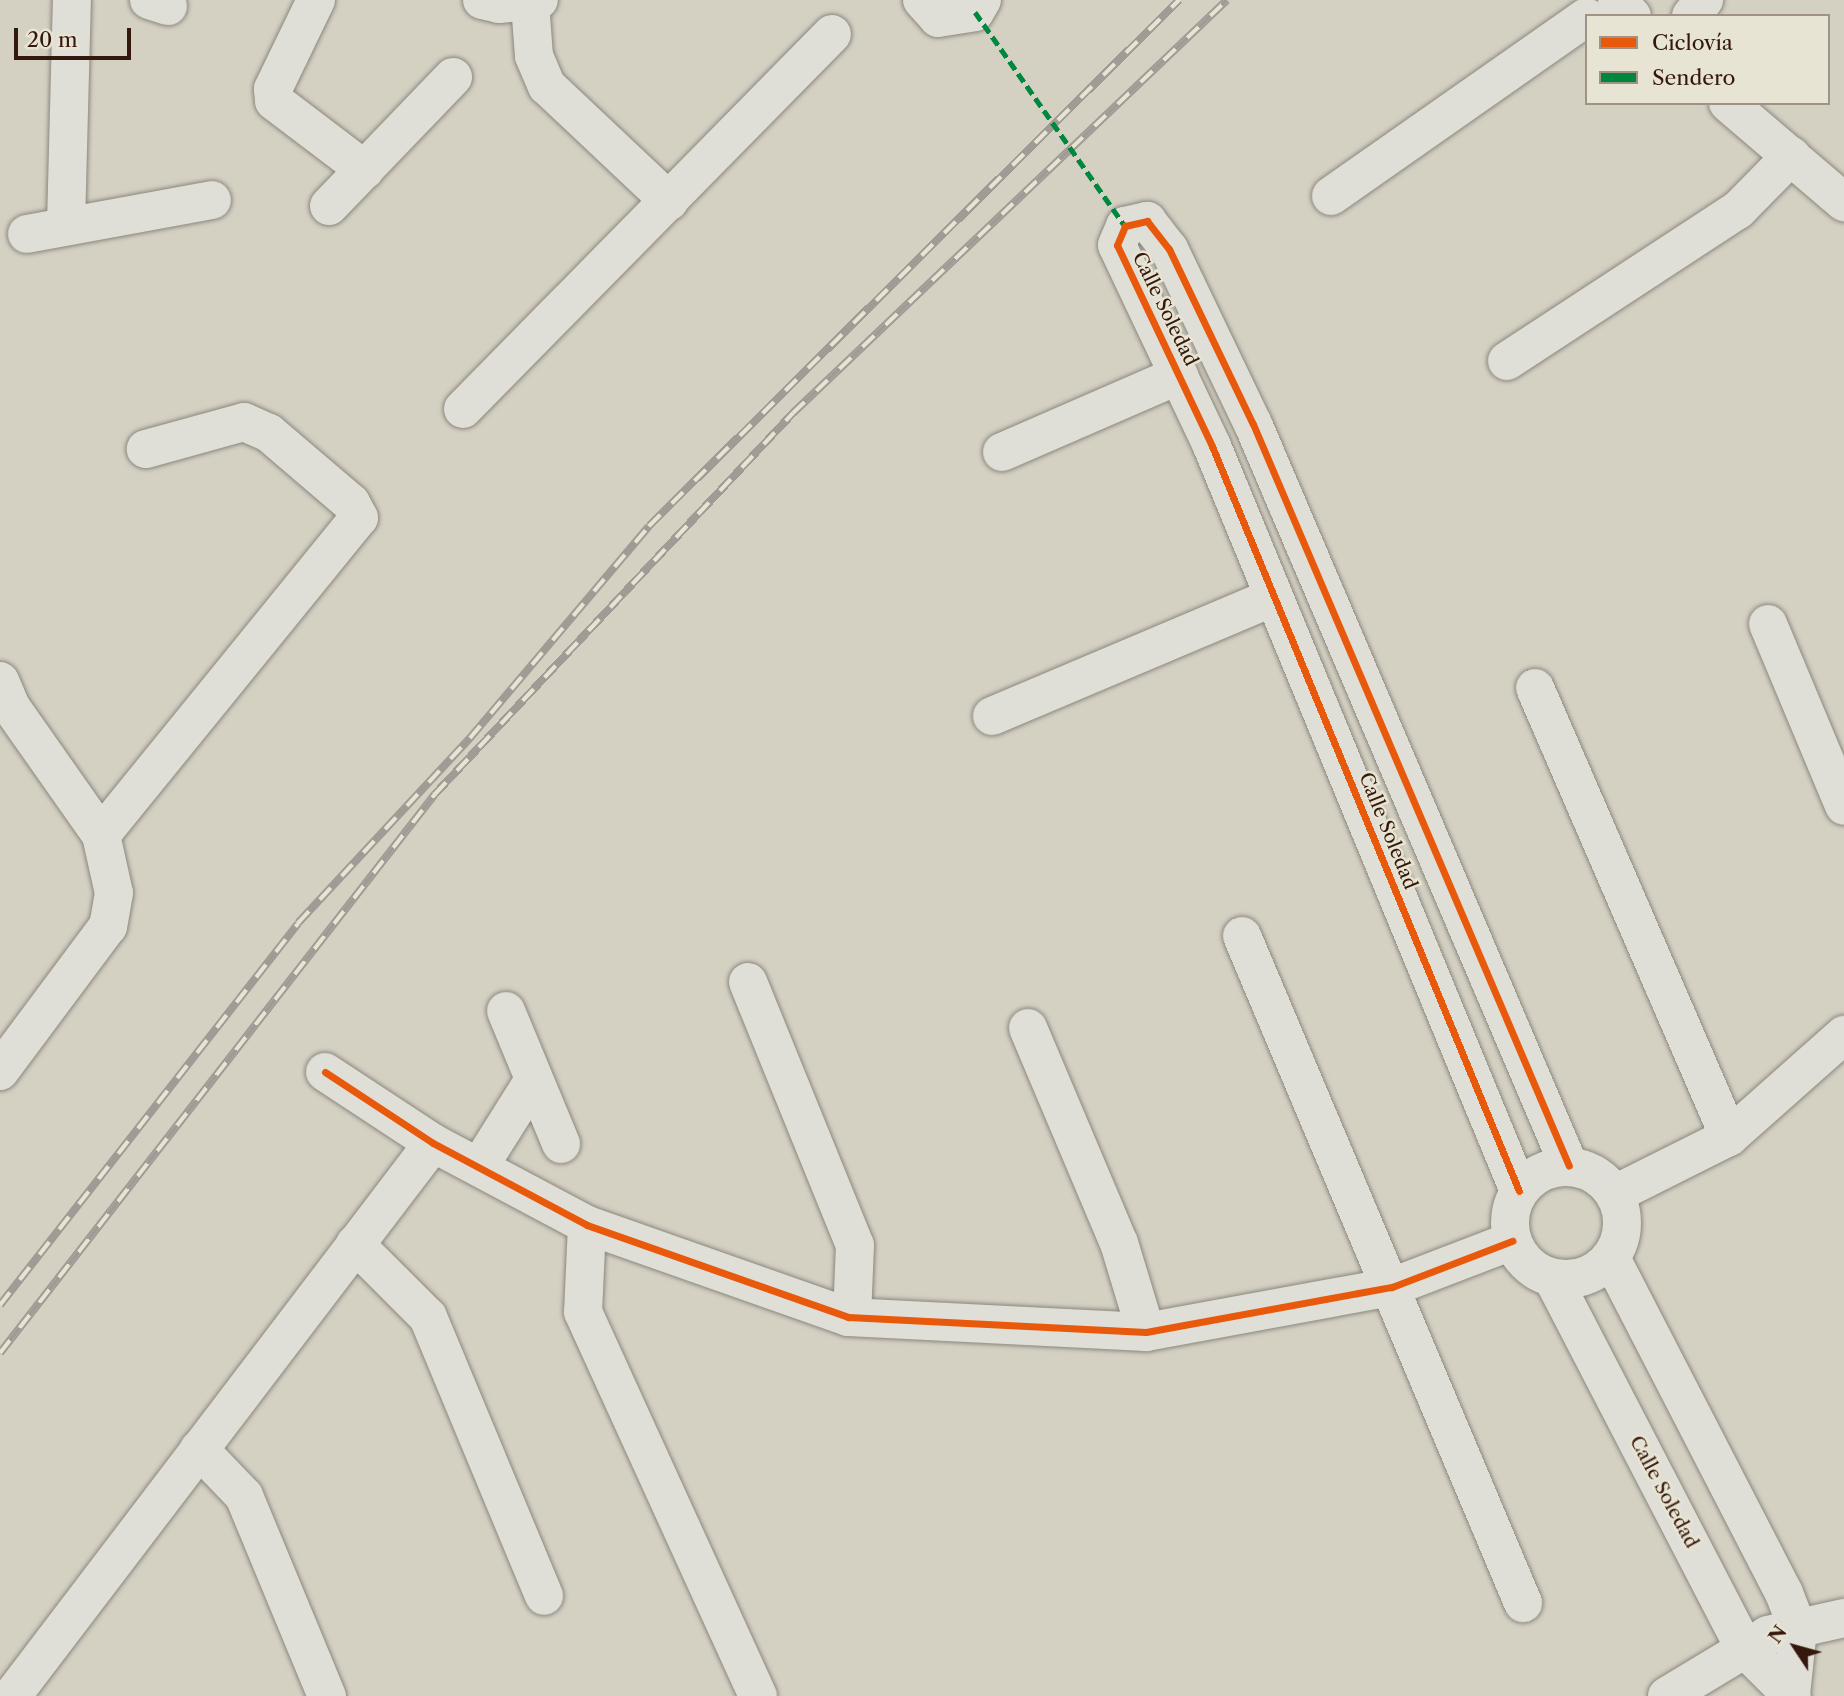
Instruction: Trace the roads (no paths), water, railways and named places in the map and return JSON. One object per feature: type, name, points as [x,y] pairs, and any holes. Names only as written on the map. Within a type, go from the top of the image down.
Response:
[{"type":"street","points":[[66,225],[72,0]]},
{"type":"street","points":[[316,0],[273,89],[274,100],[365,170]]},
{"type":"street","points":[[482,0],[535,1],[534,56],[547,86],[669,201]]},
{"type":"street","points":[[922,0],[938,18],[975,12],[982,0]]},
{"type":"street","points":[[1591,14],[1611,0]]},
{"type":"street","points":[[1617,0],[1630,14]]},
{"type":"street","points":[[1693,14],[1704,0]]},
{"type":"street","points":[[1331,196],[1585,18]]},
{"type":"street","points":[[463,409],[832,34]]},
{"type":"street","points":[[329,206],[453,77]]},
{"type":"street","points":[[1730,105],[1844,202]]},
{"type":"street","points":[[1507,360],[1738,211],[1791,156]]},
{"type":"street","points":[[27,234],[212,200]]},
{"type":"street","name":"Calle Soledad","points":[[1519,1191],[1274,597],[1179,375],[1117,245],[1125,226],[1141,220],[1153,226],[1169,248],[1253,424],[1569,1166]]},
{"type":"street","points":[[1002,452],[1179,375]]},
{"type":"street","points":[[101,835],[359,517],[351,503],[269,433],[244,422],[146,449]]},
{"type":"street","points":[[992,716],[1274,597]]},
{"type":"street","points":[[1768,624],[1844,806]]},
{"type":"street","points":[[1535,688],[1729,1137]]},
{"type":"street","points":[[0,1071],[108,926],[114,893],[101,835],[4,701]]},
{"type":"street","points":[[1242,936],[1523,1603]]},
{"type":"street","points":[[748,982],[855,1245],[852,1317]]},
{"type":"street","points":[[506,1011],[532,1083],[561,1144]]},
{"type":"street","points":[[1028,1028],[1119,1243],[1146,1332]]},
{"type":"street","points":[[1615,1194],[1729,1137],[1844,1035]]},
{"type":"street","points":[[325,1072],[433,1143],[587,1225],[852,1317],[1146,1332],[1392,1287],[1512,1241]]},
{"type":"street","points":[[479,1167],[532,1083]]},
{"type":"street","points":[[12,1696],[433,1143]]},
{"type":"street","points":[[1569,1166],[1595,1174],[1615,1194],[1623,1226],[1611,1258],[1585,1277],[1553,1279],[1528,1265],[1512,1241],[1510,1215],[1519,1191],[1541,1172],[1569,1166]]},
{"type":"street","points":[[587,1225],[583,1312],[758,1696]]},
{"type":"street","points":[[355,1244],[428,1317],[544,1596]]},
{"type":"street","points":[[1611,1258],[1798,1629]]},
{"type":"street","name":"Calle Soledad","points":[[1553,1279],[1745,1649],[1792,1695]]},
{"type":"street","points":[[199,1449],[244,1496],[327,1696]]},
{"type":"street","points":[[1667,1696],[1768,1635],[1844,1618]]},
{"type":"street","name":"Calle Soledad","points":[[1792,1695],[1798,1629]]},
{"type":"railway","points":[[0,1305],[298,923],[470,738],[649,526],[1179,0]]},
{"type":"railway","points":[[0,1353],[435,794],[793,413],[1227,0]]}]
